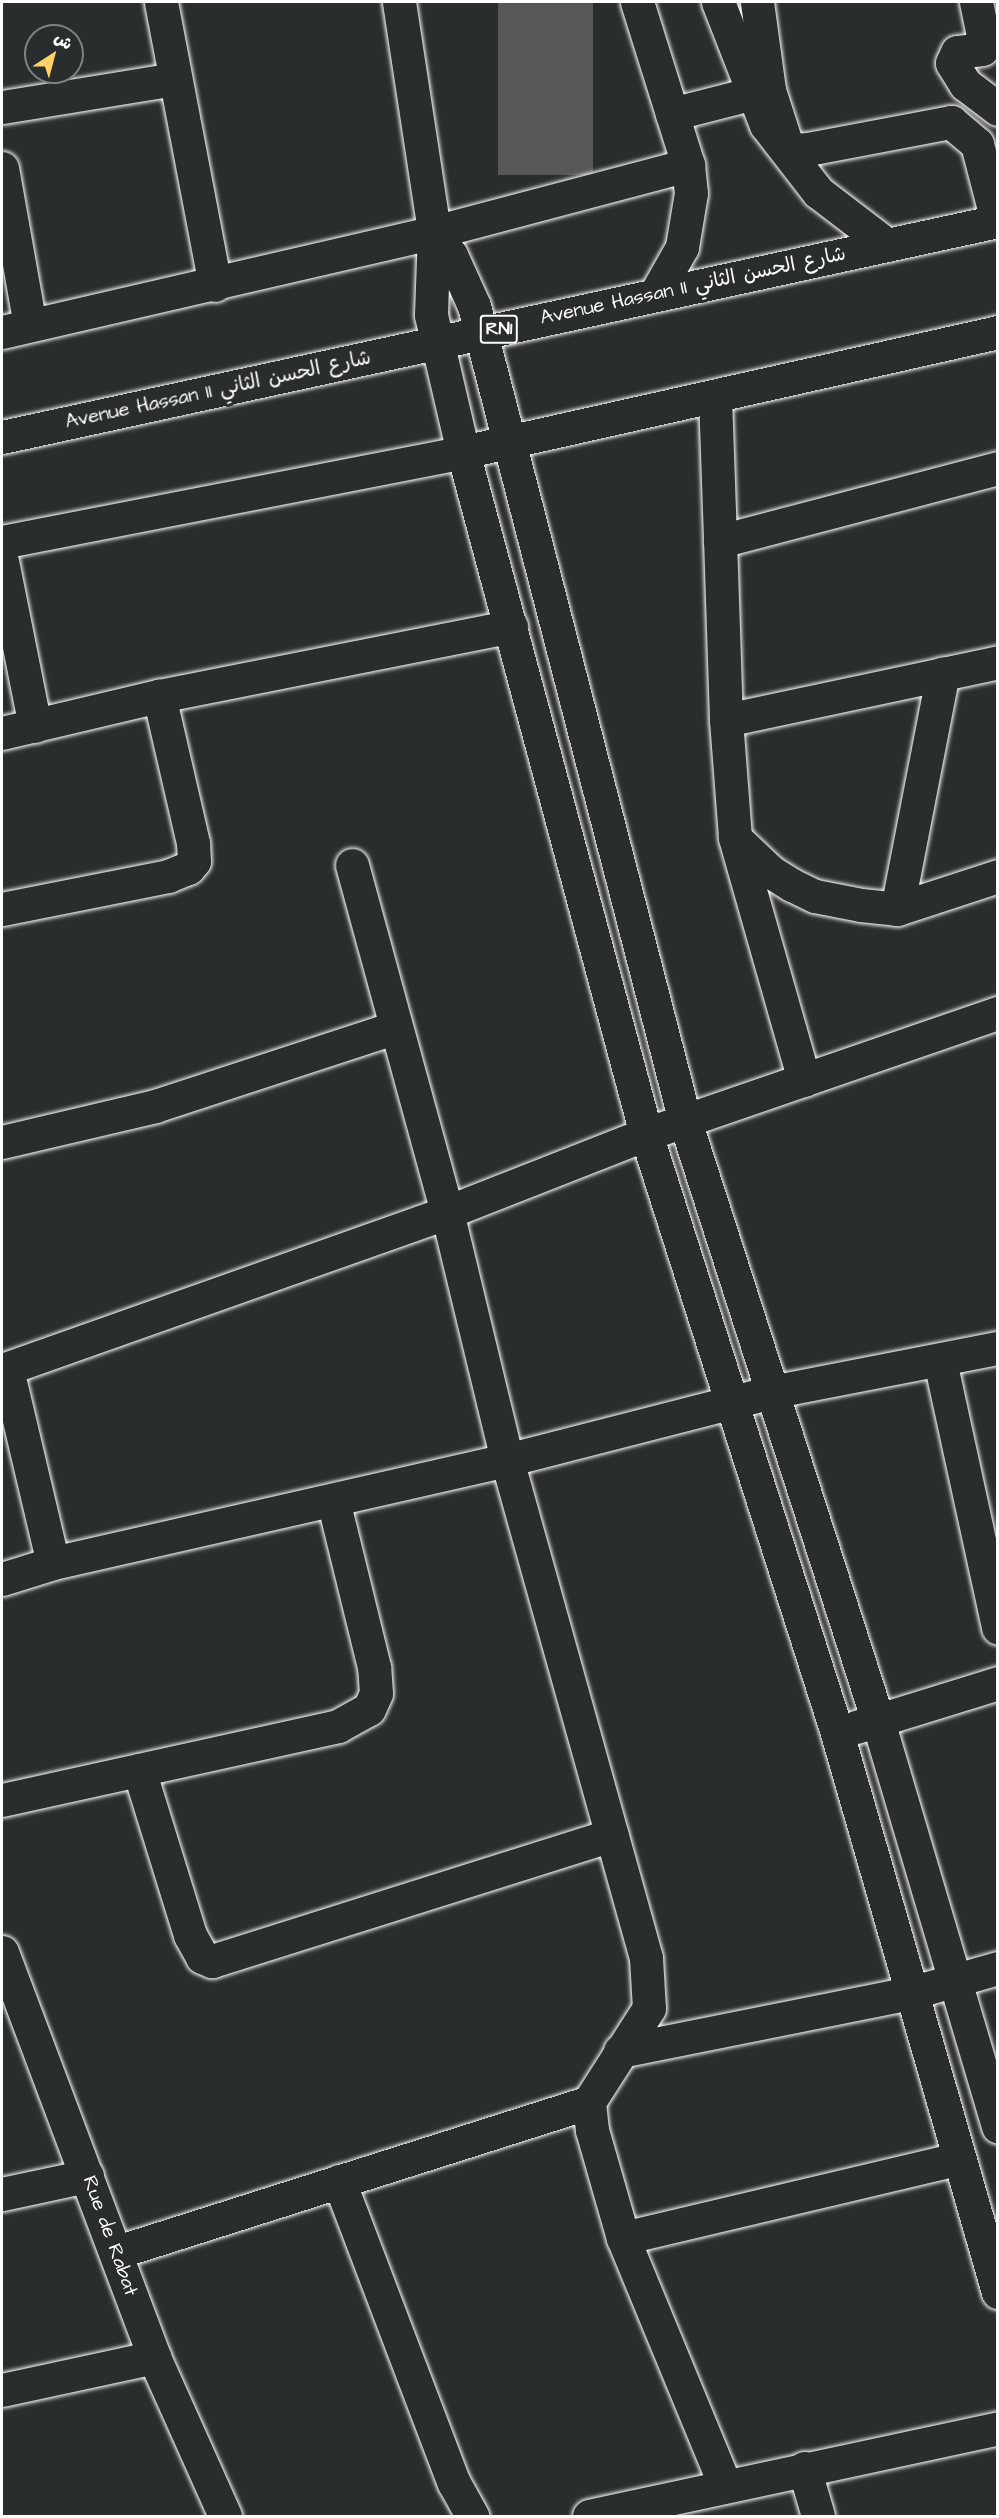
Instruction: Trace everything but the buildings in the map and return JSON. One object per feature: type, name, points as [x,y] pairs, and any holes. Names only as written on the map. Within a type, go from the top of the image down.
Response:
[{"type":"street","points":[[161,2],[215,285]]},
{"type":"street","points":[[399,2],[434,232],[430,288],[435,342],[463,452],[646,1134],[837,1733],[910,1993],[998,2292]]},
{"type":"street","points":[[637,2],[688,165],[688,220],[682,247],[655,295]]},
{"type":"street","points":[[718,2],[766,125],[818,192],[886,244]]},
{"type":"street","points":[[757,2],[775,120],[786,143],[796,150],[808,149],[951,122],[976,144],[997,221]]},
{"type":"street","points":[[976,2],[985,45],[982,50],[957,52],[952,63],[965,84],[998,109]]},
{"type":"street","points":[[2,107],[174,79]]},
{"type":"street","points":[[672,114],[754,93]]},
{"type":"street","points":[[2,168],[16,329],[215,285],[434,232],[688,165]]},
{"type":"street","name":"Avenue Hassan II شارع الحسن الثاني","points":[[2,437],[997,221]]},
{"type":"street","points":[[434,232],[464,280],[482,333],[685,1121],[878,1721],[998,2127]]},
{"type":"street","points":[[2,542],[463,452],[998,332]]},
{"type":"street","points":[[714,396],[726,720],[735,837],[804,1080]]},
{"type":"street","points":[[720,541],[998,468]]},
{"type":"street","points":[[2,561],[35,726]]},
{"type":"street","points":[[2,733],[159,696],[511,626]]},
{"type":"street","points":[[726,720],[998,662]]},
{"type":"street","points":[[897,909],[943,673]]},
{"type":"street","points":[[2,909],[168,876],[188,868],[194,861],[193,843],[159,696]]},
{"type":"street","points":[[735,837],[771,872],[815,896],[897,909],[998,876]]},
{"type":"street","points":[[117,2252],[589,2102],[620,2051],[645,2018],[650,1989],[646,1958],[507,1460],[447,1212],[394,1028],[352,865]]},
{"type":"street","points":[[53,1563],[4,1370],[447,1212],[646,1134],[998,1013]]},
{"type":"street","points":[[2,1142],[155,1106],[394,1028]]},
{"type":"street","points":[[2,1579],[53,1563],[507,1460],[771,1392],[998,1348]]},
{"type":"street","points":[[940,1360],[998,1628]]},
{"type":"street","points":[[2,1800],[338,1726],[369,1709],[376,1693],[374,1667],[333,1500]]},
{"type":"street","points":[[837,1733],[998,1683]]},
{"type":"street","points":[[140,1770],[190,1935],[202,1957],[212,1961],[612,1834]]},
{"type":"street","name":"Rue de Rabat","points":[[2,1952],[117,2252],[154,2357],[225,2517]]},
{"type":"street","points":[[620,2051],[910,1993],[998,1968]]},
{"type":"street","points":[[589,2102],[601,2168],[623,2238],[725,2486]]},
{"type":"street","points":[[623,2238],[958,2159]]},
{"type":"street","points":[[2,2194],[87,2176]]},
{"type":"street","points":[[339,2181],[454,2483],[472,2517]]},
{"type":"street","points":[[2,2390],[154,2357]]},
{"type":"street","points":[[589,2517],[804,2468],[998,2428]]},
{"type":"street","points":[[804,2468],[818,2517]]}]
